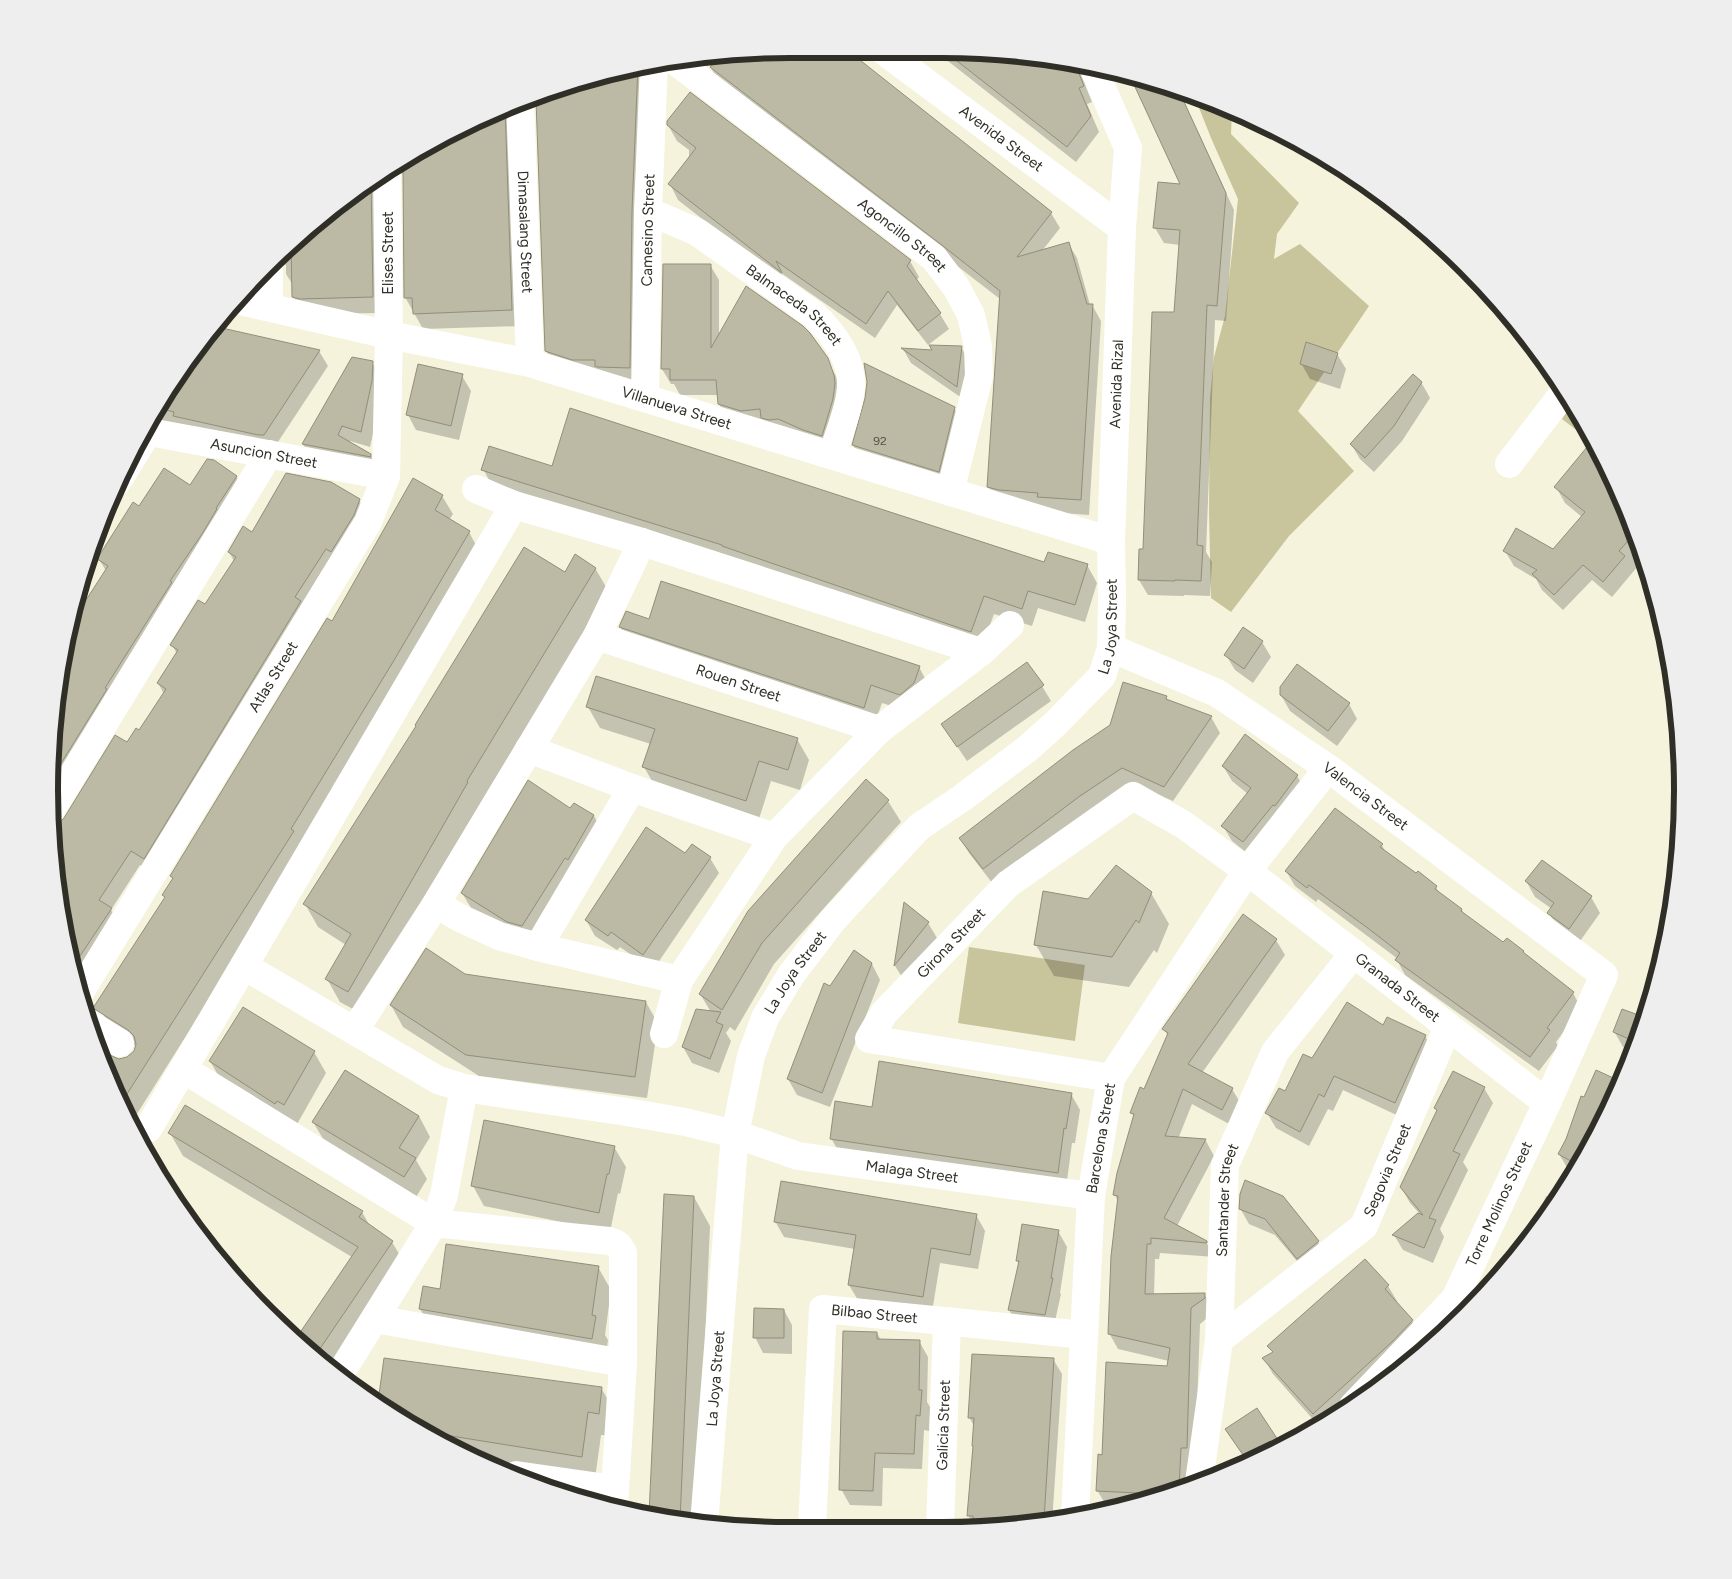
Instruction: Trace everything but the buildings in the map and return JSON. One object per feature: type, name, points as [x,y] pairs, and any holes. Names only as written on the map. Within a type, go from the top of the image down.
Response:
[{"type":"street","name":"Avenida Street","points":[[892,58],[1122,228]]},
{"type":"street","name":"Agoncillo Street","points":[[682,66],[934,258],[956,287],[971,315],[978,346],[979,376],[950,492]]},
{"type":"street","name":"Camesino Street","points":[[645,398],[648,211],[654,71]]},
{"type":"street","name":"Avenida Rizal","points":[[1096,74],[1128,148],[1122,228],[1111,540]]},
{"type":"street","name":"Dimasalang Street","points":[[520,109],[530,364]]},
{"type":"street","name":"Elises Street","points":[[387,178],[388,335]]},
{"type":"street","name":"Balmaceda Street","points":[[648,211],[697,232],[813,314],[831,332],[840,344],[850,370],[850,395],[832,455]]},
{"type":"street","points":[[268,276],[269,307]]},
{"type":"street","name":"Villanueva Street","points":[[244,302],[388,335],[530,364],[1111,540]]},
{"type":"street","name":"Atlas Street","points":[[84,986],[368,522],[386,476],[388,335]]},
{"type":"street","points":[[1509,464],[1560,398]]},
{"type":"street","name":"Asuncion Street","points":[[151,433],[386,476]]},
{"type":"street","points":[[58,798],[269,454]]},
{"type":"street","points":[[476,489],[514,506],[642,542],[981,652]]},
{"type":"street","points":[[148,1129],[514,506]]},
{"type":"street","name":"La Joya Street","points":[[705,1516],[735,1134],[751,1056],[765,1018],[791,975],[832,920],[920,827],[1028,749],[1078,702],[1102,676],[1111,648],[1111,540]]},
{"type":"street","points":[[355,1030],[436,904],[597,636],[642,542]]},
{"type":"street","points":[[664,1034],[679,980],[774,837],[879,730],[981,652],[1010,625]]},
{"type":"street","name":"Rouen Street","points":[[597,636],[879,730]]},
{"type":"street","name":"Valencia Street","points":[[1111,648],[1217,693],[1328,768],[1604,975]]},
{"type":"street","points":[[529,748],[632,788],[774,837]]},
{"type":"street","name":"Barcelona Street","points":[[1080,1508],[1084,1335],[1091,1196],[1111,1078],[1248,871],[1328,768]]},
{"type":"street","points":[[538,947],[632,788]]},
{"type":"street","name":"Girona Street","points":[[1111,1078],[869,1039],[884,1012],[1008,884],[1133,796],[1184,825],[1248,871]]},
{"type":"street","name":"Granada Street","points":[[1248,871],[1547,1102]]},
{"type":"street","points":[[436,904],[460,918],[499,936],[679,980]]},
{"type":"street","name":"Santander Street","points":[[1200,1475],[1219,1340],[1225,1165],[1276,1052],[1354,953]]},
{"type":"street","name":"Malaga Street","points":[[244,966],[438,1080],[464,1088],[660,1117],[735,1134],[798,1156],[1091,1196]]},
{"type":"street","name":"Torre Molinos Street","points":[[1388,1370],[1455,1299],[1604,975]]},
{"type":"street","name":"Segovia Street","points":[[1219,1340],[1364,1226],[1448,1026]]},
{"type":"street","points":[[98,1029],[120,1043]]},
{"type":"street","points":[[183,1069],[434,1223],[609,1241],[617,1244],[623,1252],[623,1363],[614,1497],[561,1485]]},
{"type":"street","points":[[343,1369],[434,1223],[444,1195],[464,1088]]},
{"type":"street","name":"Bilbao Street","points":[[812,1522],[823,1309],[1084,1335]]},
{"type":"street","points":[[375,1319],[623,1363]]},
{"type":"street","name":"Galicia Street","points":[[940,1522],[947,1321]]},
{"type":"shaded area","points":[[1197,103],[1232,117],[1231,134],[1299,203],[1277,234],[1274,259],[1300,244],[1369,306],[1298,411],[1354,471],[1289,536],[1231,612],[1211,598],[1209,512],[1210,398],[1214,357],[1225,316],[1238,199]]},
{"type":"shaded area","points":[[1568,410],[1582,434],[1562,419]]},
{"type":"shaded area","points":[[969,947],[1085,965],[1075,1041],[958,1023]]}]
